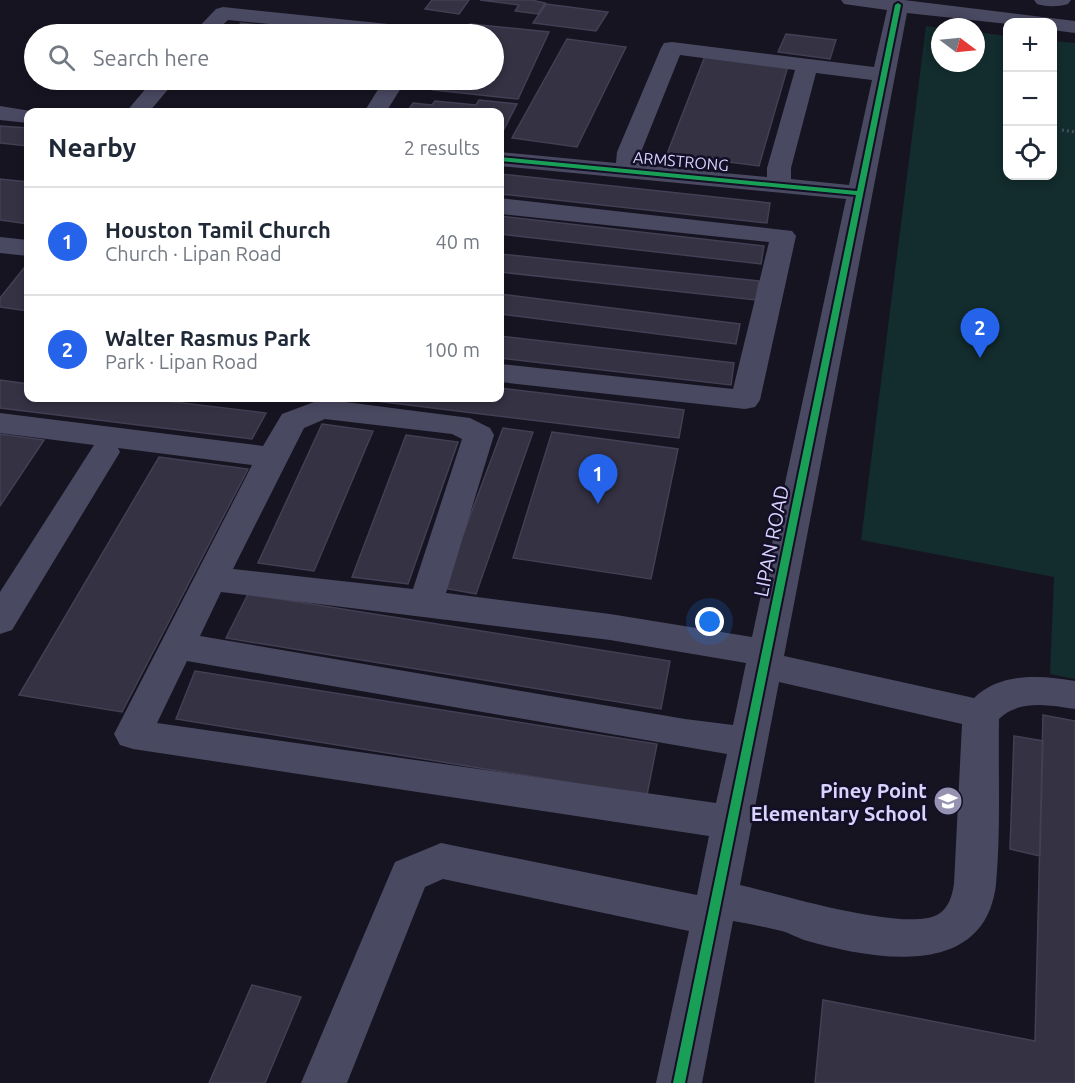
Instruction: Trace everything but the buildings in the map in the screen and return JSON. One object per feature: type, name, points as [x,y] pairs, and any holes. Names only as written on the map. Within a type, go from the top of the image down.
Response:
[{"type":"street","points":[[851,0],[1001,9],[1028,18]]},
{"type":"street","points":[[1044,0],[1060,0]]},
{"type":"street","name":"LIPAN ROAD","points":[[679,1083],[884,75],[911,4]]},
{"type":"street","points":[[207,24],[217,6],[326,24]]},
{"type":"street","points":[[1057,25],[1075,27]]},
{"type":"street","points":[[628,171],[629,152],[672,48],[884,75]]},
{"type":"street","points":[[779,185],[778,168],[807,65]]},
{"type":"street","points":[[140,108],[156,90]]},
{"type":"street","points":[[377,108],[388,90]]},
{"type":"street","points":[[0,113],[24,116]]},
{"type":"street","name":"ARMSTRONG","points":[[504,159],[860,193]]},
{"type":"street","points":[[504,206],[783,236],[745,400],[504,373]]},
{"type":"street","points":[[0,245],[24,248]]},
{"type":"street","points":[[426,603],[479,435],[459,425],[322,409],[293,421],[272,457],[134,734],[663,814],[732,822]]},
{"type":"street","points":[[0,423],[272,457]]},
{"type":"street","points":[[0,621],[105,452]]},
{"type":"street","points":[[211,579],[426,603],[609,627],[765,659],[981,714]]},
{"type":"street","points":[[177,646],[661,730],[749,742]]},
{"type":"street","points":[[324,1083],[409,875],[441,861],[715,908],[793,915],[804,921],[900,938],[934,936],[956,927],[969,908],[975,884],[981,714],[991,702],[1009,693],[1049,690],[1075,695]]},
{"type":"path","points":[[1062,130],[1075,132]]},
{"type":"green space","points":[[926,26],[931,27],[931,72],[985,72],[985,33],[1003,35],[1003,180],[1057,180],[1057,41],[1075,43],[1075,679],[1050,674],[1054,577],[861,540]]},
{"type":"cycle path","points":[[679,1083],[898,5]]},
{"type":"cycle path","points":[[504,159],[860,193]]},
{"type":"place","name":"Walter Rasmus Park","points":[[980,358]]},
{"type":"place","name":"Houston Tamil Church","points":[[598,504]]},
{"type":"place","name":"Piney Point Elementary School","points":[[948,801]]}]
